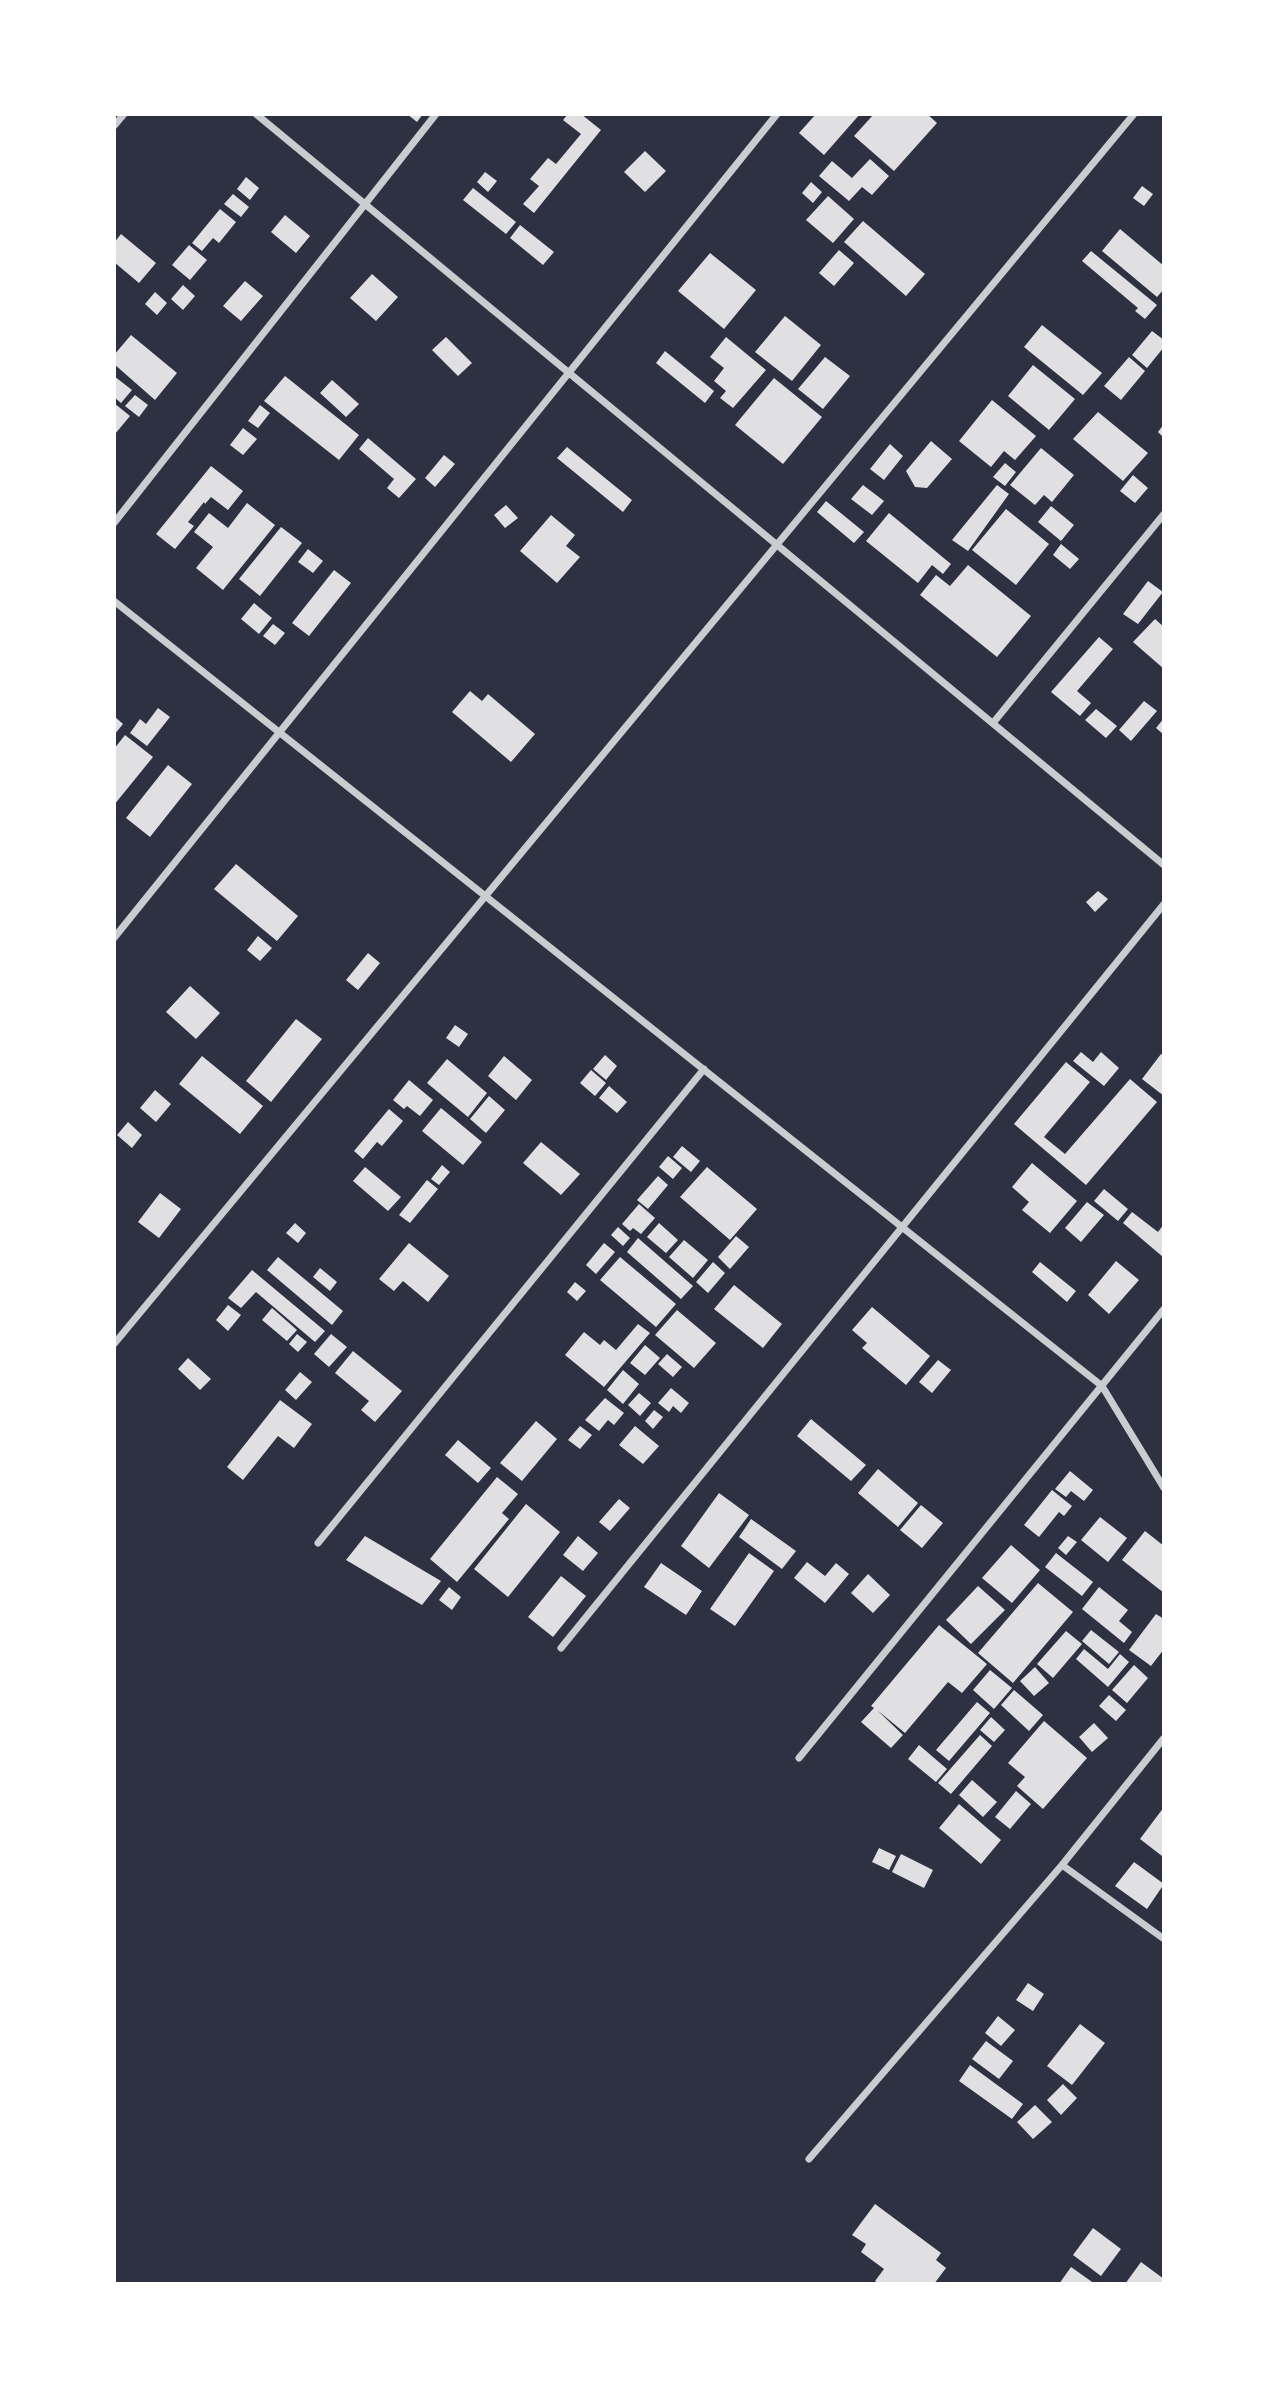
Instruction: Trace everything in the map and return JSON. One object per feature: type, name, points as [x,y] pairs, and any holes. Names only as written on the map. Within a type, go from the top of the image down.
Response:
[{"type":"street","points":[[114,126],[124,114]]},
{"type":"street","points":[[256,114],[1164,865]]},
{"type":"street","points":[[114,523],[436,114]]},
{"type":"street","points":[[114,938],[777,114]]},
{"type":"street","points":[[114,1344],[1134,114]]},
{"type":"street","points":[[993,723],[1164,514]]},
{"type":"street","points":[[114,601],[1102,1386],[1164,1488]]},
{"type":"street","points":[[561,1648],[1164,904]]},
{"type":"street","points":[[318,1544],[704,1069]]},
{"type":"street","points":[[799,1758],[1164,1309]]},
{"type":"street","points":[[809,2160],[1062,1865],[1164,1738]]},
{"type":"street","points":[[1062,1865],[1164,1939]]},
{"type":"building","points":[[407,114],[423,114],[417,122]]},
{"type":"building","points":[[568,114],[581,114],[601,130],[534,213],[523,204],[539,186],[530,179],[548,158],[556,164],[581,134],[563,120]]},
{"type":"building","points":[[816,114],[860,114],[824,155],[799,133]]},
{"type":"building","points":[[874,114],[927,114],[937,123],[894,171],[854,136]]},
{"type":"building","points":[[645,151],[666,171],[645,192],[624,172]]},
{"type":"building","points":[[870,159],[889,176],[872,195],[862,187],[849,201],[819,176],[832,161],[852,178]]},
{"type":"building","points":[[485,172],[497,181],[488,192],[477,182]]},
{"type":"building","points":[[246,177],[259,188],[250,200],[237,189]]},
{"type":"building","points":[[811,182],[822,192],[813,203],[802,193]]},
{"type":"building","points":[[1142,186],[1153,194],[1144,206],[1133,198]]},
{"type":"building","points":[[473,188],[516,222],[506,234],[463,200]]},
{"type":"building","points":[[233,194],[249,207],[241,217],[224,204]]},
{"type":"building","points":[[828,196],[854,219],[833,243],[806,220]]},
{"type":"building","points":[[220,209],[236,222],[219,243],[213,238],[202,251],[192,243]]},
{"type":"building","points":[[285,215],[310,236],[296,253],[271,232]]},
{"type":"building","points":[[863,221],[925,274],[906,296],[844,242]]},
{"type":"building","points":[[520,225],[554,252],[543,265],[510,238]]},
{"type":"building","points":[[1120,229],[1164,266],[1164,289],[1157,297],[1102,251]]},
{"type":"building","points":[[121,234],[156,263],[139,283],[114,262],[114,243]]},
{"type":"building","points":[[189,245],[207,260],[190,280],[172,265]]},
{"type":"building","points":[[839,250],[854,263],[834,286],[819,273]]},
{"type":"building","points":[[1091,251],[1157,305],[1145,319],[1135,311],[1138,308],[1082,261]]},
{"type":"building","points":[[710,253],[756,290],[724,329],[678,291]]},
{"type":"building","points":[[372,274],[398,297],[376,321],[350,298]]},
{"type":"building","points":[[245,281],[263,296],[241,321],[223,306]]},
{"type":"building","points":[[183,285],[195,296],[183,310],[171,299]]},
{"type":"building","points":[[155,292],[167,303],[157,315],[145,304]]},
{"type":"building","points":[[785,316],[821,345],[792,381],[755,352]]},
{"type":"building","points":[[1042,325],[1102,373],[1083,395],[1024,347]]},
{"type":"building","points":[[1152,331],[1164,340],[1164,347],[1147,368],[1132,355]]},
{"type":"building","points":[[131,335],[177,373],[155,400],[114,364],[114,355]]},
{"type":"building","points":[[446,337],[472,363],[458,376],[432,350]]},
{"type":"building","points":[[726,337],[766,370],[733,408],[720,398],[726,391],[714,381],[724,368],[710,357]]},
{"type":"building","points":[[665,351],[714,391],[705,403],[656,363]]},
{"type":"building","points":[[825,357],[850,376],[823,409],[798,389]]},
{"type":"building","points":[[1129,357],[1145,371],[1121,400],[1104,386]]},
{"type":"building","points":[[1033,365],[1075,399],[1049,430],[1008,396]]},
{"type":"building","points":[[114,376],[132,390],[121,403],[114,397]]},
{"type":"building","points":[[285,376],[359,435],[339,460],[264,401]]},
{"type":"building","points":[[774,378],[822,417],[783,464],[735,425]]},
{"type":"building","points":[[332,380],[359,404],[346,417],[320,393]]},
{"type":"building","points":[[135,395],[148,405],[139,417],[125,406]]},
{"type":"building","points":[[992,400],[1036,436],[1015,460],[1004,451],[991,467],[959,441]]},
{"type":"building","points":[[114,403],[130,416],[115,434],[114,432]]},
{"type":"building","points":[[260,405],[270,413],[258,428],[248,421]]},
{"type":"building","points":[[1098,412],[1148,453],[1123,481],[1073,439]]},
{"type":"building","points":[[1164,424],[1164,438],[1158,432]]},
{"type":"building","points":[[243,428],[257,439],[243,455],[230,445]]},
{"type":"building","points":[[368,438],[416,479],[399,498],[387,488],[394,479],[359,449]]},
{"type":"building","points":[[931,441],[952,459],[927,488],[915,487],[906,471]]},
{"type":"building","points":[[890,444],[903,456],[884,480],[870,469]]},
{"type":"building","points":[[567,447],[632,500],[623,512],[557,458]]},
{"type":"building","points":[[1041,448],[1074,475],[1052,502],[1044,495],[1035,505],[1010,485]]},
{"type":"building","points":[[444,455],[455,464],[435,487],[425,478]]},
{"type":"building","points":[[1005,463],[1016,472],[1005,486],[993,477]]},
{"type":"building","points":[[211,466],[243,491],[228,510],[211,497],[205,504],[204,502],[188,522],[194,526],[175,549],[156,534]]},
{"type":"building","points":[[1133,475],[1148,488],[1135,503],[1120,491]]},
{"type":"building","points":[[863,485],[884,501],[872,515],[851,499]]},
{"type":"building","points":[[997,485],[1009,494],[968,551],[952,540]]},
{"type":"building","points":[[826,501],[864,532],[854,543],[817,512]]},
{"type":"building","points":[[247,503],[275,525],[223,590],[196,568],[213,547],[194,532],[209,513],[228,528]]},
{"type":"building","points":[[506,505],[518,518],[505,528],[494,515]]},
{"type":"building","points":[[1051,506],[1074,525],[1061,541],[1038,522]]},
{"type":"building","points":[[1006,509],[1049,544],[1016,585],[972,550]]},
{"type":"building","points":[[889,513],[951,564],[943,574],[932,565],[918,583],[866,541]]},
{"type":"building","points":[[551,515],[575,535],[566,546],[580,557],[557,583],[520,551]]},
{"type":"building","points":[[281,527],[302,543],[260,596],[239,579]]},
{"type":"building","points":[[1061,544],[1079,559],[1070,569],[1053,555]]},
{"type":"building","points":[[308,549],[323,561],[313,573],[298,562]]},
{"type":"building","points":[[968,565],[1031,616],[997,657],[920,595],[936,575],[950,586]]},
{"type":"building","points":[[334,570],[351,583],[309,636],[292,623]]},
{"type":"building","points":[[1148,581],[1163,592],[1138,624],[1123,614]]},
{"type":"building","points":[[254,603],[272,618],[259,634],[241,619]]},
{"type":"building","points":[[1155,619],[1164,627],[1164,669],[1133,642]]},
{"type":"building","points":[[273,624],[285,633],[275,645],[263,636]]},
{"type":"building","points":[[1099,637],[1113,649],[1077,691],[1091,703],[1080,716],[1051,692]]},
{"type":"building","points":[[470,691],[482,701],[488,694],[535,734],[511,762],[452,712]]},
{"type":"building","points":[[1144,701],[1157,711],[1131,741],[1119,730]]},
{"type":"building","points":[[158,708],[170,717],[147,746],[130,733],[140,719],[146,724]]},
{"type":"building","points":[[1096,709],[1117,726],[1106,738],[1085,720]]},
{"type":"building","points":[[114,716],[123,724],[114,735]]},
{"type":"building","points":[[1164,718],[1164,735],[1156,728]]},
{"type":"building","points":[[125,735],[153,757],[114,805],[114,749]]},
{"type":"building","points":[[168,765],[192,784],[150,837],[126,818]]},
{"type":"building","points":[[236,864],[298,916],[277,941],[214,889]]},
{"type":"building","points":[[1098,891],[1108,899],[1095,912],[1086,902]]},
{"type":"building","points":[[258,936],[272,948],[260,961],[247,950]]},
{"type":"building","points":[[368,953],[380,963],[358,990],[346,980]]},
{"type":"building","points":[[190,986],[220,1013],[196,1039],[166,1012]]},
{"type":"building","points":[[296,1019],[322,1039],[271,1102],[246,1081]]},
{"type":"building","points":[[455,1025],[468,1034],[459,1047],[446,1038]]},
{"type":"building","points":[[1081,1052],[1093,1062],[1101,1052],[1119,1068],[1104,1086],[1073,1061]]},
{"type":"building","points":[[1161,1054],[1164,1056],[1164,1096],[1142,1079]]},
{"type":"building","points":[[605,1055],[617,1066],[606,1080],[593,1069]]},
{"type":"building","points":[[202,1056],[263,1106],[240,1134],[179,1084]]},
{"type":"building","points":[[504,1056],[532,1080],[516,1100],[488,1076]]},
{"type":"building","points":[[447,1059],[487,1093],[468,1117],[427,1083]]},
{"type":"building","points":[[1066,1062],[1090,1082],[1044,1137],[1065,1154],[1130,1079],[1157,1102],[1086,1185],[1014,1124]]},
{"type":"building","points":[[591,1070],[606,1083],[595,1096],[580,1083]]},
{"type":"building","points":[[409,1080],[433,1100],[420,1116],[407,1106],[404,1109],[393,1100]]},
{"type":"building","points":[[609,1086],[627,1102],[617,1113],[599,1098]]},
{"type":"building","points":[[155,1090],[171,1104],[156,1122],[140,1108]]},
{"type":"building","points":[[489,1096],[505,1110],[486,1133],[470,1119]]},
{"type":"building","points":[[441,1108],[482,1142],[463,1165],[422,1131]]},
{"type":"building","points":[[389,1109],[403,1121],[382,1146],[377,1142],[363,1159],[354,1151]]},
{"type":"building","points":[[128,1122],[142,1135],[132,1148],[117,1135]]},
{"type":"building","points":[[541,1142],[580,1174],[561,1195],[523,1163]]},
{"type":"building","points":[[682,1146],[700,1161],[691,1172],[673,1157]]},
{"type":"building","points":[[668,1156],[682,1168],[673,1179],[659,1167]]},
{"type":"building","points":[[1032,1163],[1077,1201],[1050,1233],[1022,1210],[1029,1202],[1012,1187]]},
{"type":"building","points":[[442,1165],[450,1172],[439,1185],[431,1179]]},
{"type":"building","points":[[365,1167],[401,1197],[388,1211],[353,1181]]},
{"type":"building","points":[[707,1167],[757,1209],[730,1240],[680,1197]]},
{"type":"building","points":[[658,1176],[668,1185],[648,1209],[637,1200]]},
{"type":"building","points":[[427,1180],[438,1189],[410,1223],[399,1215]]},
{"type":"building","points":[[1104,1189],[1128,1209],[1118,1221],[1094,1201]]},
{"type":"building","points":[[160,1193],[181,1209],[159,1238],[138,1222]]},
{"type":"building","points":[[1087,1202],[1104,1215],[1081,1242],[1065,1228]]},
{"type":"building","points":[[639,1204],[655,1218],[641,1234],[633,1228],[630,1231],[622,1224]]},
{"type":"building","points":[[1132,1212],[1158,1232],[1164,1224],[1163,1257],[1123,1223]]},
{"type":"building","points":[[295,1223],[306,1233],[298,1243],[286,1233]]},
{"type":"building","points":[[659,1223],[678,1240],[666,1253],[647,1237]]},
{"type":"building","points":[[618,1227],[630,1238],[623,1246],[611,1235]]},
{"type":"building","points":[[736,1236],[749,1247],[730,1269],[718,1257]]},
{"type":"building","points":[[638,1238],[693,1286],[681,1299],[627,1252]]},
{"type":"building","points":[[684,1240],[708,1260],[693,1278],[669,1257]]},
{"type":"building","points":[[409,1243],[449,1276],[428,1302],[403,1281],[394,1291],[379,1279]]},
{"type":"building","points":[[604,1243],[615,1252],[596,1274],[586,1265]]},
{"type":"building","points":[[278,1257],[343,1311],[332,1325],[267,1270]]},
{"type":"building","points":[[620,1257],[676,1304],[656,1327],[600,1280]]},
{"type":"building","points":[[1116,1261],[1139,1280],[1109,1314],[1088,1295]]},
{"type":"building","points":[[713,1262],[725,1273],[708,1293],[696,1282]]},
{"type":"building","points":[[1040,1262],[1076,1291],[1067,1302],[1032,1272]]},
{"type":"building","points":[[320,1268],[337,1282],[330,1291],[313,1277]]},
{"type":"building","points":[[252,1270],[325,1331],[315,1342],[256,1292],[241,1308],[228,1298]]},
{"type":"building","points":[[575,1282],[586,1291],[577,1301],[567,1292]]},
{"type":"building","points":[[734,1285],[782,1324],[763,1348],[714,1309]]},
{"type":"building","points":[[228,1305],[241,1315],[228,1331],[216,1320]]},
{"type":"building","points":[[872,1307],[930,1356],[906,1385],[862,1348],[867,1343],[852,1330]]},
{"type":"building","points":[[272,1308],[297,1330],[287,1341],[262,1320]]},
{"type":"building","points":[[677,1310],[716,1343],[694,1368],[655,1335]]},
{"type":"building","points":[[638,1324],[650,1333],[604,1387],[565,1355],[584,1332],[600,1345],[604,1340],[616,1350]]},
{"type":"building","points":[[297,1334],[307,1342],[298,1352],[289,1344]]},
{"type":"building","points":[[331,1334],[347,1347],[329,1367],[314,1354]]},
{"type":"building","points":[[645,1345],[660,1358],[645,1375],[630,1363]]},
{"type":"building","points":[[353,1351],[402,1391],[375,1422],[361,1410],[369,1401],[335,1373]]},
{"type":"building","points":[[667,1354],[682,1367],[673,1377],[658,1364]]},
{"type":"building","points":[[188,1358],[211,1379],[200,1390],[178,1369]]},
{"type":"building","points":[[938,1360],[951,1370],[932,1393],[919,1382]]},
{"type":"building","points":[[623,1370],[639,1384],[623,1404],[607,1390]]},
{"type":"building","points":[[300,1372],[312,1382],[296,1400],[285,1390]]},
{"type":"building","points":[[671,1388],[689,1403],[681,1413],[673,1406],[669,1412],[658,1403]]},
{"type":"building","points":[[639,1393],[651,1403],[640,1416],[628,1405]]},
{"type":"building","points":[[605,1398],[624,1413],[614,1425],[608,1420],[599,1431],[585,1420]]},
{"type":"building","points":[[280,1400],[312,1424],[294,1448],[278,1436],[243,1480],[227,1467]]},
{"type":"building","points":[[654,1410],[663,1417],[653,1429],[645,1421]]},
{"type":"building","points":[[811,1419],[866,1465],[851,1481],[797,1436]]},
{"type":"building","points":[[536,1421],[557,1439],[522,1481],[500,1463]]},
{"type":"building","points":[[580,1426],[592,1435],[580,1449],[568,1440]]},
{"type":"building","points":[[635,1426],[659,1446],[643,1464],[619,1445]]},
{"type":"building","points":[[458,1440],[491,1468],[478,1483],[445,1455]]},
{"type":"building","points":[[878,1469],[918,1503],[898,1527],[858,1493]]},
{"type":"building","points":[[1070,1471],[1093,1490],[1084,1501],[1071,1491],[1066,1497],[1055,1489]]},
{"type":"building","points":[[497,1477],[518,1494],[502,1513],[509,1519],[457,1582],[430,1559]]},
{"type":"building","points":[[1052,1490],[1072,1506],[1064,1516],[1059,1512],[1039,1537],[1024,1525]]},
{"type":"building","points":[[719,1493],[749,1515],[709,1568],[681,1546]]},
{"type":"building","points":[[619,1499],[630,1508],[610,1531],[599,1522]]},
{"type":"building","points":[[526,1504],[560,1532],[508,1597],[474,1569]]},
{"type":"building","points":[[921,1505],[943,1523],[922,1548],[900,1530]]},
{"type":"building","points":[[1100,1517],[1127,1538],[1108,1562],[1081,1540]]},
{"type":"building","points":[[751,1519],[796,1551],[782,1569],[739,1537]]},
{"type":"building","points":[[1145,1531],[1164,1546],[1164,1593],[1122,1560]]},
{"type":"building","points":[[365,1536],[441,1581],[422,1605],[346,1560]]},
{"type":"building","points":[[578,1536],[598,1553],[583,1571],[563,1555]]},
{"type":"building","points":[[1068,1536],[1077,1542],[1066,1555],[1058,1548]]},
{"type":"building","points":[[1011,1545],[1040,1570],[1012,1603],[982,1578]]},
{"type":"building","points":[[749,1553],[774,1571],[735,1626],[710,1609]]},
{"type":"building","points":[[1056,1553],[1093,1582],[1082,1596],[1045,1567]]},
{"type":"building","points":[[807,1562],[825,1576],[836,1563],[849,1574],[825,1603],[794,1578]]},
{"type":"building","points":[[661,1563],[702,1591],[686,1615],[644,1587]]},
{"type":"building","points":[[868,1574],[890,1595],[873,1613],[851,1593]]},
{"type":"building","points":[[561,1576],[586,1596],[553,1637],[528,1617]]},
{"type":"building","points":[[1038,1583],[1073,1612],[1013,1683],[978,1653]]},
{"type":"building","points":[[978,1586],[1005,1610],[971,1644],[946,1620]]},
{"type":"building","points":[[449,1587],[461,1597],[452,1610],[439,1600]]},
{"type":"building","points":[[1099,1587],[1128,1610],[1119,1621],[1132,1632],[1124,1643],[1082,1609]]},
{"type":"building","points":[[1156,1614],[1164,1619],[1164,1649],[1151,1666],[1129,1650]]},
{"type":"building","points":[[939,1625],[987,1664],[962,1693],[948,1682],[905,1733],[877,1710],[903,1735],[891,1748],[861,1722],[874,1708],[871,1706]]},
{"type":"building","points":[[1091,1630],[1119,1652],[1109,1664],[1082,1641]]},
{"type":"building","points":[[1066,1631],[1082,1644],[1053,1678],[1037,1664]]},
{"type":"building","points":[[1084,1649],[1108,1669],[1120,1654],[1129,1662],[1108,1687],[1076,1659]]},
{"type":"building","points":[[1134,1665],[1148,1678],[1127,1703],[1112,1690]]},
{"type":"building","points":[[1035,1667],[1049,1683],[1034,1696],[1020,1681]]},
{"type":"building","points":[[990,1670],[1012,1688],[994,1709],[973,1690]]},
{"type":"building","points":[[1014,1690],[1043,1715],[1029,1731],[1001,1705]]},
{"type":"building","points":[[1109,1695],[1126,1710],[1116,1721],[1099,1706]]},
{"type":"building","points":[[977,1702],[990,1713],[949,1761],[936,1750]]},
{"type":"building","points":[[991,1717],[1005,1730],[994,1742],[980,1730]]},
{"type":"building","points":[[1044,1721],[1087,1758],[1043,1809],[1017,1786],[1025,1777],[1008,1763]]},
{"type":"building","points":[[1094,1723],[1108,1738],[1092,1752],[1079,1737]]},
{"type":"building","points":[[980,1735],[992,1746],[951,1794],[938,1783]]},
{"type":"building","points":[[919,1745],[947,1769],[936,1782],[908,1759]]},
{"type":"building","points":[[972,1780],[997,1802],[983,1817],[959,1795]]},
{"type":"building","points":[[1016,1791],[1031,1804],[1010,1829],[995,1817]]},
{"type":"building","points":[[959,1804],[1001,1840],[981,1864],[939,1828]]},
{"type":"building","points":[[1164,1807],[1164,1853],[1162,1856],[1140,1839]]},
{"type":"building","points":[[879,1848],[896,1856],[889,1870],[872,1862]]},
{"type":"building","points":[[901,1854],[933,1870],[924,1888],[892,1872]]},
{"type":"building","points":[[1134,1862],[1164,1884],[1147,1909],[1115,1886]]},
{"type":"building","points":[[1028,1983],[1044,1994],[1033,2011],[1016,2000]]},
{"type":"building","points":[[998,2016],[1015,2030],[1001,2046],[985,2033]]},
{"type":"building","points":[[1080,2024],[1105,2043],[1072,2085],[1047,2066]]},
{"type":"building","points":[[986,2041],[1013,2061],[999,2079],[972,2059]]},
{"type":"building","points":[[970,2065],[1023,2104],[1012,2119],[959,2081]]},
{"type":"building","points":[[1063,2084],[1077,2098],[1061,2115],[1047,2100]]},
{"type":"building","points":[[1035,2105],[1052,2122],[1033,2139],[1017,2122]]},
{"type":"building","points":[[875,2204],[941,2253],[936,2260],[946,2268],[934,2284],[880,2284],[875,2281],[884,2269],[861,2252],[866,2244],[852,2235]]},
{"type":"building","points":[[1093,2228],[1121,2249],[1101,2276],[1073,2255]]},
{"type":"building","points":[[1141,2262],[1164,2279],[1160,2284],[1125,2284]]},
{"type":"building","points":[[1071,2267],[1095,2284],[1059,2284]]}]
